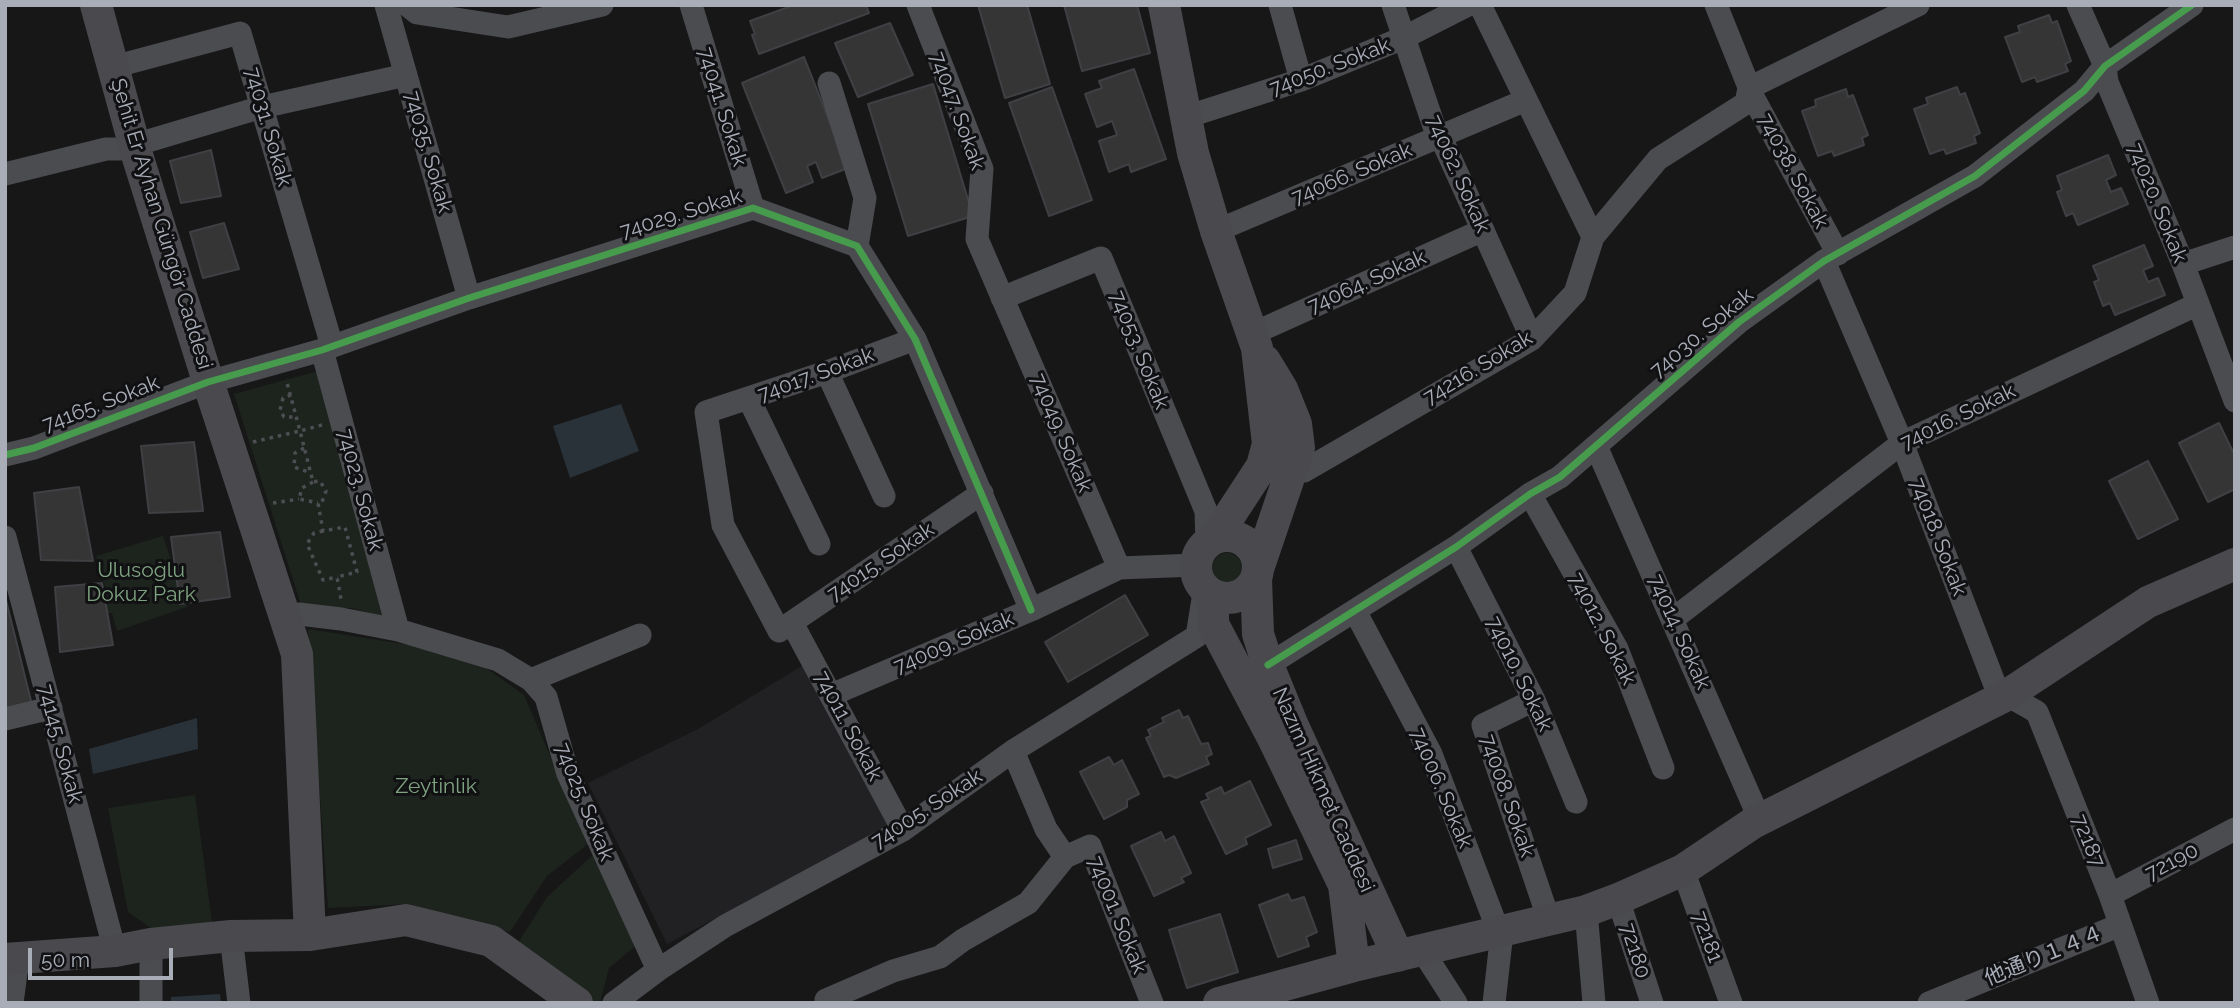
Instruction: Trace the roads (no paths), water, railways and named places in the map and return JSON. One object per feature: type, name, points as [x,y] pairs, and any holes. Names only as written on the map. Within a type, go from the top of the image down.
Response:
[{"type":"main road","name":"Şehit Er Ayhan Güngör Caddesi","points":[[96,5],[135,145],[208,382],[297,654],[310,935]]},
{"type":"main road","name":"Nazım Hikmet Caddesi","points":[[1164,5],[1193,153],[1216,231],[1254,341],[1282,389],[1296,424],[1299,448],[1257,574],[1258,634],[1293,726],[1410,953]]},
{"type":"main road","name":"Nazım Hikmet Caddesi","points":[[1254,341],[1268,444],[1262,466],[1207,566],[1213,624],[1273,738],[1344,885],[1354,966]]},
{"type":"main road","points":[[1236,538],[1252,549],[1257,574],[1243,594],[1233,598],[1207,566],[1236,538]]},
{"type":"main road","points":[[1219,1003],[1354,966],[1586,911],[1618,899],[1683,870],[1760,820],[2003,697],[2148,602],[2235,564]]},
{"type":"main road","points":[[12,958],[114,951],[151,944],[231,936],[310,935],[406,920],[491,941],[577,1003]]},
{"type":"street","name":"74035. Sokak","points":[[386,5],[469,298]]},
{"type":"street","points":[[407,5],[417,13],[509,27],[602,5]]},
{"type":"street","name":"74041. Sokak","points":[[691,5],[753,208]]},
{"type":"street","name":"74047. Sokak","points":[[918,5],[982,169],[977,239],[1002,298]]},
{"type":"street","points":[[1280,5],[1301,80]]},
{"type":"street","name":"74062. Sokak","points":[[1393,5],[1438,138],[1443,142],[1532,339]]},
{"type":"street","name":"74050. Sokak","points":[[1186,117],[1301,80],[1404,38],[1468,5]]},
{"type":"street","points":[[1480,5],[1593,237]]},
{"type":"street","name":"74038. Sokak","points":[[1716,5],[1749,88],[1831,258]]},
{"type":"street","name":"74216. Sokak","points":[[1293,468],[1304,471],[1532,339],[1576,293],[1593,237],[1658,159],[1746,103],[1749,88],[1918,5]]},
{"type":"street","name":"74020. Sokak","points":[[2078,5],[2105,66],[2108,82],[2183,264],[2235,401]]},
{"type":"street","name":"74030. Sokak","points":[[1268,665],[1457,547],[1530,494],[1560,477],[1739,322],[1831,258],[1975,176],[2084,91],[2105,66],[2192,5]]},
{"type":"street","name":"74031. Sokak","points":[[113,67],[240,33],[327,348]]},
{"type":"street","points":[[5,174],[106,149],[135,145],[262,107],[406,75]]},
{"type":"street","points":[[829,83],[865,198],[857,246],[915,338],[1031,610]]},
{"type":"street","name":"74066. Sokak","points":[[1216,231],[1526,100]]},
{"type":"street","name":"74029. Sokak","points":[[208,382],[327,348],[469,298],[753,208],[857,246]]},
{"type":"street","name":"74064. Sokak","points":[[1254,341],[1483,230]]},
{"type":"street","points":[[2183,264],[2234,250]]},
{"type":"street","name":"74053. Sokak","points":[[1002,298],[1101,258],[1206,512],[1207,566]]},
{"type":"street","name":"74018. Sokak","points":[[1831,258],[2003,697]]},
{"type":"street","name":"74049. Sokak","points":[[1002,298],[1119,568]]},
{"type":"street","name":"74016. Sokak","points":[[1674,619],[1902,443],[2198,304]]},
{"type":"street","name":"74017. Sokak","points":[[819,544],[749,399],[915,338]]},
{"type":"street","name":"74023. Sokak","points":[[327,348],[398,630]]},
{"type":"street","points":[[827,372],[884,496]]},
{"type":"street","name":"74165. Sokak","points":[[5,456],[34,448],[208,382]]},
{"type":"street","name":"74011. Sokak","points":[[749,399],[706,412],[723,524],[785,627],[831,695],[903,830]]},
{"type":"street","name":"74014. Sokak","points":[[1596,446],[1760,820]]},
{"type":"street","name":"74015. Sokak","points":[[785,627],[982,493]]},
{"type":"street","name":"74012. Sokak","points":[[1530,494],[1617,649],[1663,768]]},
{"type":"street","name":"74145. Sokak","points":[[5,537],[114,951]]},
{"type":"street","name":"74010. Sokak","points":[[1457,547],[1534,700],[1576,802]]},
{"type":"street","name":"74009. Sokak","points":[[831,695],[1031,610],[1119,568],[1207,566]]},
{"type":"street","name":"74005. Sokak","points":[[614,1003],[724,926],[903,830],[1013,751],[1197,636],[1207,566]]},
{"type":"street","name":"74006. Sokak","points":[[1355,611],[1431,754],[1500,932]]},
{"type":"street","name":"74025. Sokak","points":[[285,617],[299,614],[398,630],[498,660],[531,680],[546,697],[568,774],[658,970]]},
{"type":"street","points":[[531,680],[640,635]]},
{"type":"street","name":"72187","points":[[2003,697],[2037,712],[2110,895],[2148,1003]]},
{"type":"street","name":"74008. Sokak","points":[[1534,700],[1483,725],[1549,920]]},
{"type":"street","points":[[5,719],[51,708]]},
{"type":"street","name":"74001. Sokak","points":[[1013,751],[1046,829],[1065,857],[1090,846],[1152,1003]]},
{"type":"street","name":"72190","points":[[2110,895],[2235,829]]},
{"type":"street","points":[[826,1000],[893,971],[940,957],[963,940],[1028,903],[1065,857]]},
{"type":"street","name":"72181","points":[[1683,870],[1731,1003]]},
{"type":"street","name":"72180","points":[[1618,899],[1652,1003]]},
{"type":"street","points":[[1586,911],[1594,1003]]},
{"type":"street","name":"他通り１４４","points":[[1929,1003],[2120,925]]},
{"type":"street","points":[[1494,1003],[1500,932]]},
{"type":"street","points":[[231,936],[239,1003]]},
{"type":"street","points":[[151,944],[151,1003]]},
{"type":"street","points":[[1410,953],[1456,1003]]},
{"type":"street","points":[[12,958],[12,1003]]},
{"type":"park label","name":"Ulusoğlu Dokuz Park","points":[[141,583]]},
{"type":"park label","name":"Zeytinlik","points":[[436,787]]}]
